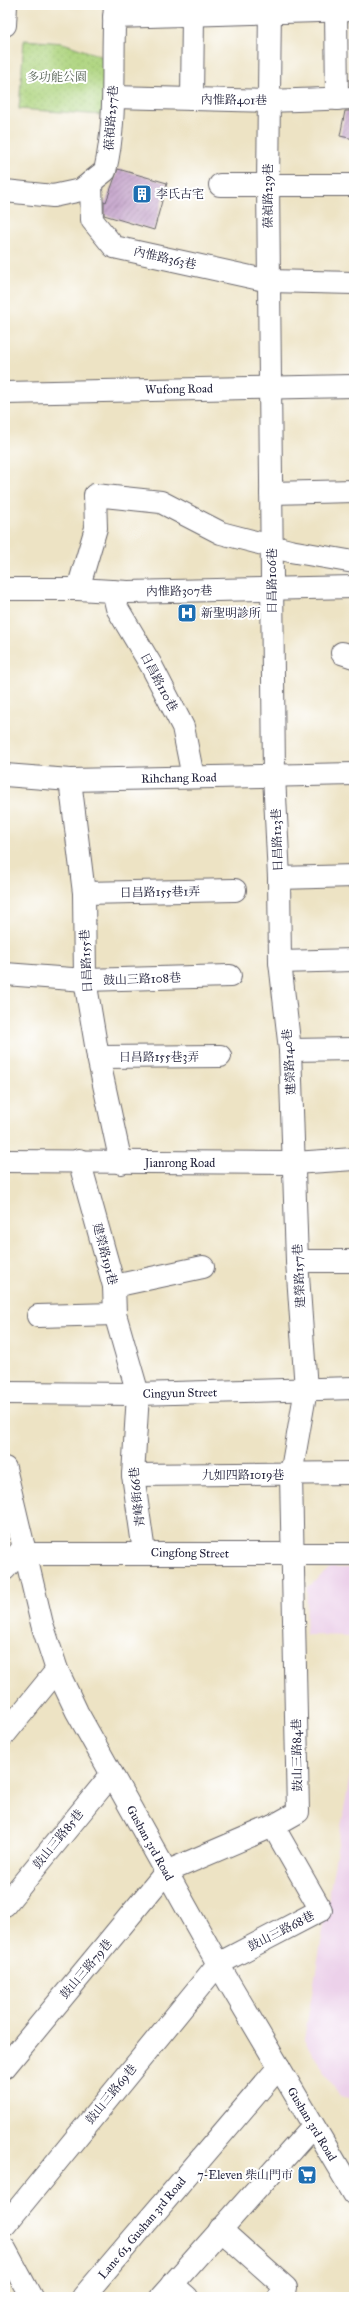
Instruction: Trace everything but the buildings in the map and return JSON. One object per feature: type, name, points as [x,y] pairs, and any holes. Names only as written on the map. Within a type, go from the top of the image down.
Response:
[{"type":"street","points":[[5,26],[6,5]]},
{"type":"street","points":[[115,11],[193,15],[270,9],[345,11],[345,99]]},
{"type":"street","name":"葆禎路239巷","points":[[270,9],[268,184],[278,282],[271,387]]},
{"type":"street","name":"葆禎路257巷","points":[[5,191],[53,196],[81,190],[105,171],[111,147],[114,97],[115,11]]},
{"type":"street","points":[[192,99],[193,15]]},
{"type":"street","name":"內惟路401巷","points":[[114,97],[268,101],[345,99]]},
{"type":"street","name":"內惟路363巷","points":[[91,182],[92,220],[114,246],[278,282],[354,295]]},
{"type":"street","points":[[220,185],[354,185]]},
{"type":"street","name":"內惟路363巷","points":[[278,282],[354,283]]},
{"type":"street","name":"Wufong Road","points":[[5,393],[354,386]]},
{"type":"street","name":"日昌路106巷","points":[[271,387],[274,775]]},
{"type":"street","points":[[271,493],[354,491]]},
{"type":"street","points":[[78,589],[96,528],[95,495],[161,502],[221,533],[272,546],[354,562]]},
{"type":"street","name":"內惟路307巷","points":[[5,589],[78,589],[113,591],[272,590],[354,587]]},
{"type":"street","name":"日昌路110巷","points":[[113,591],[117,608],[151,665],[183,727],[193,777]]},
{"type":"street","name":"Rihchang Road","points":[[5,775],[70,780],[354,774]]},
{"type":"street","name":"日昌路123巷","points":[[274,775],[279,878],[354,876]]},
{"type":"street","name":"日昌路155巷","points":[[70,780],[84,893],[85,980],[98,1057],[121,1163]]},
{"type":"street","name":"建榮路140巷","points":[[279,878],[280,962],[290,1050],[294,1163]]},
{"type":"street","name":"日昌路155巷1弄","points":[[84,893],[235,890]]},
{"type":"street","points":[[280,962],[354,960]]},
{"type":"street","name":"鼓山三路108巷","points":[[5,974],[85,980],[230,976]]},
{"type":"street","points":[[290,1050],[354,1049]]},
{"type":"street","name":"日昌路155巷3弄","points":[[98,1057],[220,1056]]},
{"type":"street","name":"Jianrong Road","points":[[5,1162],[79,1160],[121,1163],[294,1163],[354,1159]]},
{"type":"street","name":"建榮路191巷","points":[[79,1160],[114,1286],[115,1314],[138,1394]]},
{"type":"street","name":"建榮路157巷","points":[[293,1554],[290,1475],[306,1390],[297,1261],[294,1163]]},
{"type":"street","points":[[297,1261],[354,1261]]},
{"type":"street","points":[[114,1286],[203,1267]]},
{"type":"street","points":[[38,1316],[115,1314]]},
{"type":"street","name":"Cingyun Street","points":[[5,1393],[138,1394],[354,1388]]},
{"type":"street","name":"青峰街66巷","points":[[138,1394],[133,1475],[144,1552]]},
{"type":"street","name":"Gushan 3rd Road","points":[[5,1468],[42,1624],[57,1670],[76,1712],[218,1964],[313,2126],[347,2166],[354,2194]]},
{"type":"street","name":"九如四路1019巷","points":[[133,1475],[354,1474]]},
{"type":"street","points":[[5,1569],[25,1550]]},
{"type":"street","name":"Cingfong Street","points":[[25,1550],[354,1554]]},
{"type":"street","name":"鼓山三路84巷","points":[[166,1872],[273,1826],[298,1812],[293,1554]]},
{"type":"street","points":[[5,1734],[57,1670]]},
{"type":"street","name":"鼓山三路85巷","points":[[5,1905],[112,1774]]},
{"type":"street","name":"鼓山三路68巷","points":[[218,1964],[322,1910],[273,1826]]},
{"type":"street","name":"鼓山三路79巷","points":[[5,2067],[166,1872]]},
{"type":"street","name":"鼓山三路69巷","points":[[5,2225],[218,1964]]},
{"type":"street","name":"Lane 61, Gushan 3rd Road","points":[[83,2297],[279,2067]]},
{"type":"street","points":[[173,2293],[220,2229],[313,2126]]},
{"type":"street","points":[[220,2229],[286,2288],[279,2297]]},
{"type":"street","points":[[5,2249],[31,2297]]},
{"type":"shaded area","points":[[330,1568],[354,1568],[354,1636],[306,1635],[307,1588]]},
{"type":"shaded area","points":[[354,1752],[354,2099],[340,2096],[304,2040]]},
{"type":"green space","name":"多功能公園","points":[[24,40],[63,43],[106,58],[103,115],[19,109]]},
{"type":"place","name":"李氏古宅","points":[[142,194]]},
{"type":"place","name":"新聖明診所","points":[[187,613]]},
{"type":"place","name":"7-Eleven 柴山門市","points":[[307,2175]]}]
